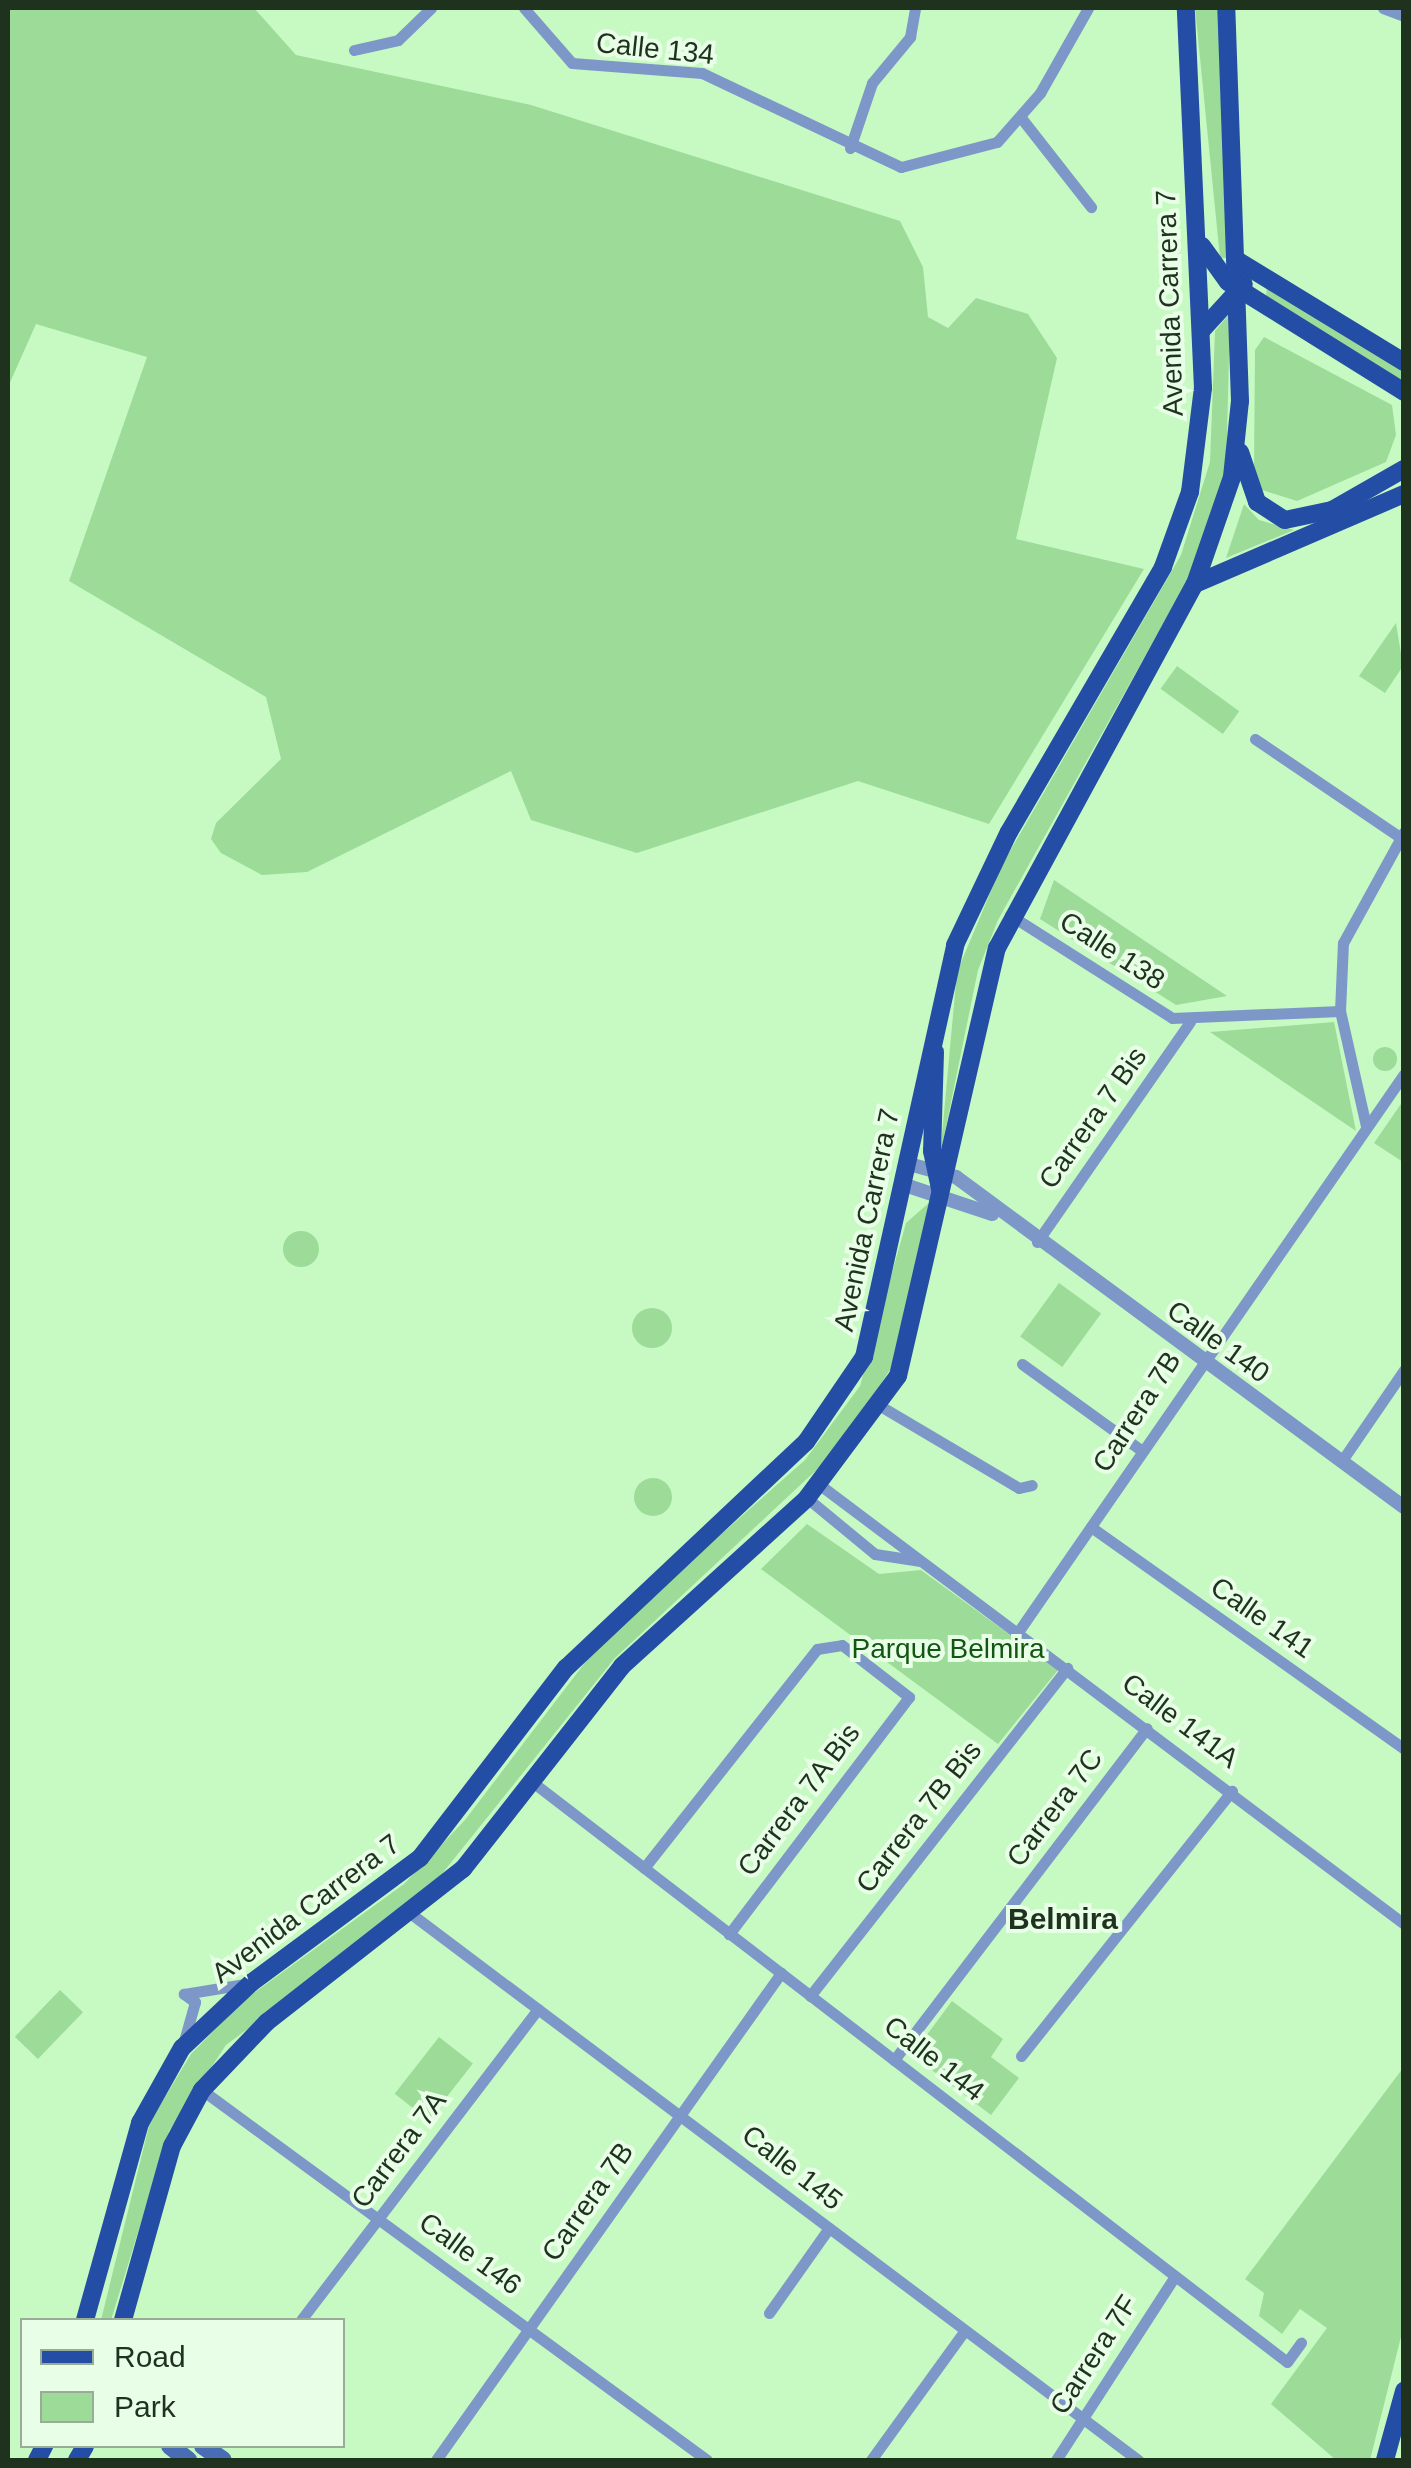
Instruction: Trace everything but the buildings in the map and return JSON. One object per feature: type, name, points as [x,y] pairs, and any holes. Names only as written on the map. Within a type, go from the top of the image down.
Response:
[{"type":"main road","name":"Avenida Carrera 7","points":[[86,2318],[140,2123],[182,2048],[251,1983],[420,1858],[606,1625],[806,1442],[874,1332],[947,969],[978,892],[1176,538],[1202,424],[1186,8]]},
{"type":"main road","points":[[941,1171],[981,1000],[1010,916],[1195,584],[1238,443],[1237,288],[1226,8]]},
{"type":"main road","points":[[1197,231],[1211,266],[1237,288],[1404,392]]},
{"type":"main road","points":[[1236,258],[1404,362]]},
{"type":"main road","points":[[1201,331],[1237,288],[1263,276]]},
{"type":"main road","points":[[1238,443],[1257,502],[1285,520],[1332,510],[1404,469]]},
{"type":"main road","points":[[1195,584],[1404,494]]},
{"type":"main road","points":[[124,2318],[173,2144],[202,2090],[267,2022],[414,1916],[658,1627],[814,1492],[882,1407],[912,1338],[942,1194],[933,1039]]},
{"type":"main road","points":[[1386,2460],[1404,2390]]},
{"type":"street","points":[[414,8],[420,21]]},
{"type":"street","points":[[354,50],[382,48],[420,21],[431,8]]},
{"type":"street","name":"Calle 134","points":[[524,8],[572,63],[702,73],[850,148],[901,166],[940,163],[997,142],[1022,119]]},
{"type":"street","points":[[1088,8],[1022,119],[1091,207]]},
{"type":"street","points":[[1384,8],[1404,16]]},
{"type":"street","points":[[850,148],[872,83],[910,37],[911,9]]},
{"type":"street","points":[[1255,738],[1402,834],[1350,919],[1340,1010],[1366,1126]]},
{"type":"street","name":"Calle 138","points":[[1010,916],[1190,1022]]},
{"type":"street","points":[[1190,1022],[1340,1010]]},
{"type":"street","name":"Carrera 7 Bis","points":[[1037,1242],[1190,1022]]},
{"type":"street","name":"Carrera 7B","points":[[1018,1632],[1201,1361],[1404,1074]]},
{"type":"street","name":"Calle 140","points":[[909,1164],[941,1171],[1404,1508]]},
{"type":"street","name":"Calle 140","points":[[905,1185],[942,1194],[1002,1218]]},
{"type":"street","points":[[1022,1364],[1142,1450]]},
{"type":"street","points":[[1341,1462],[1404,1370]]},
{"type":"street","points":[[882,1407],[1019,1488],[1032,1485]]},
{"type":"street","name":"Calle 141A","points":[[814,1492],[876,1554],[924,1561]]},
{"type":"street","name":"Calle 141A","points":[[814,1492],[924,1561],[1404,1924]]},
{"type":"street","name":"Calle 141","points":[[1091,1527],[1404,1749]]},
{"type":"street","name":"Carrera 7A Bis","points":[[644,1868],[828,1642],[910,1697],[729,1934]]},
{"type":"street","name":"Carrera 7B Bis","points":[[810,1996],[1067,1668]]},
{"type":"street","name":"Carrera 7C","points":[[894,2060],[1147,1728]]},
{"type":"street","name":"Calle 144","points":[[531,1782],[1287,2362],[1301,2343]]},
{"type":"street","points":[[1021,2056],[1232,1791]]},
{"type":"street","name":"Calle 145","points":[[414,1916],[1138,2460]]},
{"type":"street","name":"Carrera 7B","points":[[436,2460],[781,1973]]},
{"type":"street","points":[[182,2048],[195,2002],[184,1994],[251,1983]]},
{"type":"street","name":"Carrera 7A","points":[[302,2318],[538,2010]]},
{"type":"street","name":"Calle 146","points":[[202,2090],[707,2460]]},
{"type":"street","points":[[769,2313],[828,2228]]},
{"type":"street","name":"Carrera 7F","points":[[1056,2460],[1175,2276]]},
{"type":"street","points":[[871,2460],[965,2330]]},
{"type":"green space","points":[[8,8],[254,8],[296,55],[531,105],[900,221],[923,267],[928,317],[948,328],[976,298],[1028,314],[1057,358],[1016,539],[1144,569],[989,824],[858,781],[637,853],[531,820],[511,771],[307,872],[262,875],[221,853],[211,839],[216,823],[281,759],[266,697],[69,581],[147,357],[36,324],[8,387]]},
{"type":"green space","points":[[1195,8],[1220,8],[1227,258],[1220,258]]},
{"type":"green space","points":[[1267,286],[1403,371],[1403,386],[1266,297]]},
{"type":"green space","points":[[1230,313],[1226,476],[1193,570],[998,920],[978,970],[940,1156],[957,972],[1002,865],[1181,555],[1210,462],[1215,331]]},
{"type":"green space","points":[[1264,337],[1392,405],[1396,435],[1386,462],[1297,501],[1262,490],[1254,470],[1255,350]]},
{"type":"green space","points":[[1244,504],[1259,520],[1294,530],[1226,558]]},
{"type":"green space","points":[[1396,623],[1403,666],[1385,693],[1359,676]]},
{"type":"green space","points":[[1177,666],[1239,711],[1223,734],[1161,689]]},
{"type":"green space","points":[[1054,880],[1227,996],[1176,1005],[1040,919]]},
{"type":"green space","points":[[1334,1022],[1356,1131],[1210,1032]]},
{"type":"green space","points":[[1385,1047],[1397,1059],[1385,1071],[1373,1059]]},
{"type":"green space","points":[[1403,1101],[1403,1162],[1374,1143]]},
{"type":"green space","points":[[931,1201],[891,1368],[841,1447],[615,1658],[421,1900],[226,2045],[169,2131],[112,2318],[101,2318],[150,2122],[191,2054],[243,2001],[404,1884],[465,1820],[603,1639],[805,1460],[860,1386],[906,1223]]},
{"type":"green space","points":[[301,1231],[313,1237],[319,1249],[313,1261],[301,1267],[289,1261],[283,1249],[289,1237]]},
{"type":"green space","points":[[1059,1283],[1101,1314],[1062,1367],[1020,1336]]},
{"type":"green space","points":[[652,1308],[666,1314],[672,1328],[666,1342],[652,1348],[638,1342],[632,1328],[638,1314]]},
{"type":"green space","points":[[653,1478],[666,1484],[672,1497],[666,1510],[653,1516],[640,1510],[634,1497],[640,1484]]},
{"type":"green space","name":"Parque Belmira","points":[[807,1524],[879,1574],[921,1570],[1058,1670],[998,1744],[761,1569]]},
{"type":"green space","points":[[60,1990],[83,2012],[38,2059],[15,2037]]},
{"type":"green space","points":[[952,2001],[1003,2039],[991,2057],[1019,2078],[991,2115],[912,2055]]},
{"type":"green space","points":[[439,2037],[473,2063],[429,2120],[395,2094]]},
{"type":"green space","points":[[1403,2068],[1403,2329],[1370,2460],[1336,2460],[1271,2404],[1327,2328],[1300,2309],[1282,2334],[1259,2316],[1264,2293],[1245,2279]]},
{"type":"district","name":"Belmira","points":[[1063,1919]]}]
